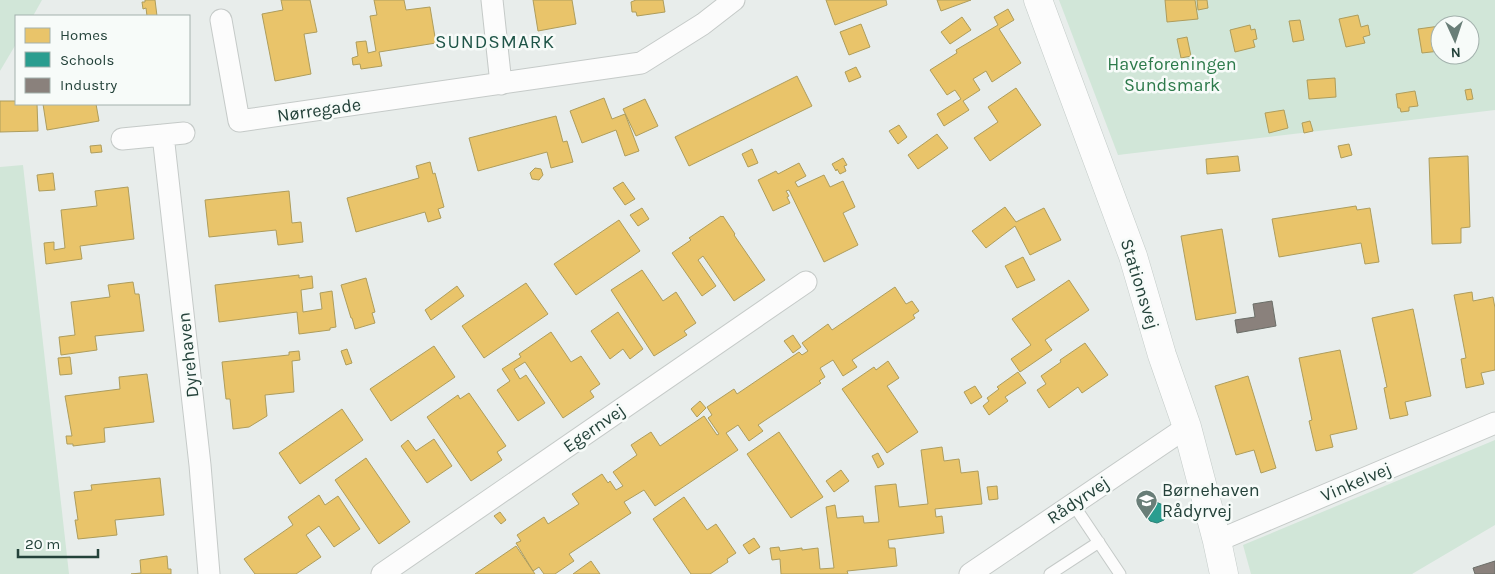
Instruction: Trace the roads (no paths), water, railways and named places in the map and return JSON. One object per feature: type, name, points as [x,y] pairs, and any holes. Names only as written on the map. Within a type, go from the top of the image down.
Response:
[{"type":"street","points":[[492,0],[500,84]]},
{"type":"street","name":"Nørregade","points":[[221,20],[239,121],[641,63],[703,24],[734,0]]},
{"type":"street","name":"Stationsvej","points":[[1038,0],[1133,256],[1162,354],[1187,426],[1224,574]]},
{"type":"street","points":[[122,139],[184,133]]},
{"type":"street","name":"Dyrehaven","points":[[163,136],[200,465],[209,574]]},
{"type":"street","name":"Egernvej","points":[[382,574],[806,282]]},
{"type":"street","name":"Vinkelvej","points":[[1217,541],[1495,423]]},
{"type":"street","name":"Rådyrvej","points":[[970,574],[1187,426]]},
{"type":"lane","points":[[1073,504],[1120,574]]},
{"type":"lane","points":[[1050,574],[1099,542]]},
{"type":"place","name":"Børnehaven Rådyrvej","points":[[1146,519]]},
{"type":"district","name":"SUNDSMARK","points":[[495,41]]},
{"type":"park label","name":"Haveforeningen Sundsmark","points":[[1172,74]]}]
